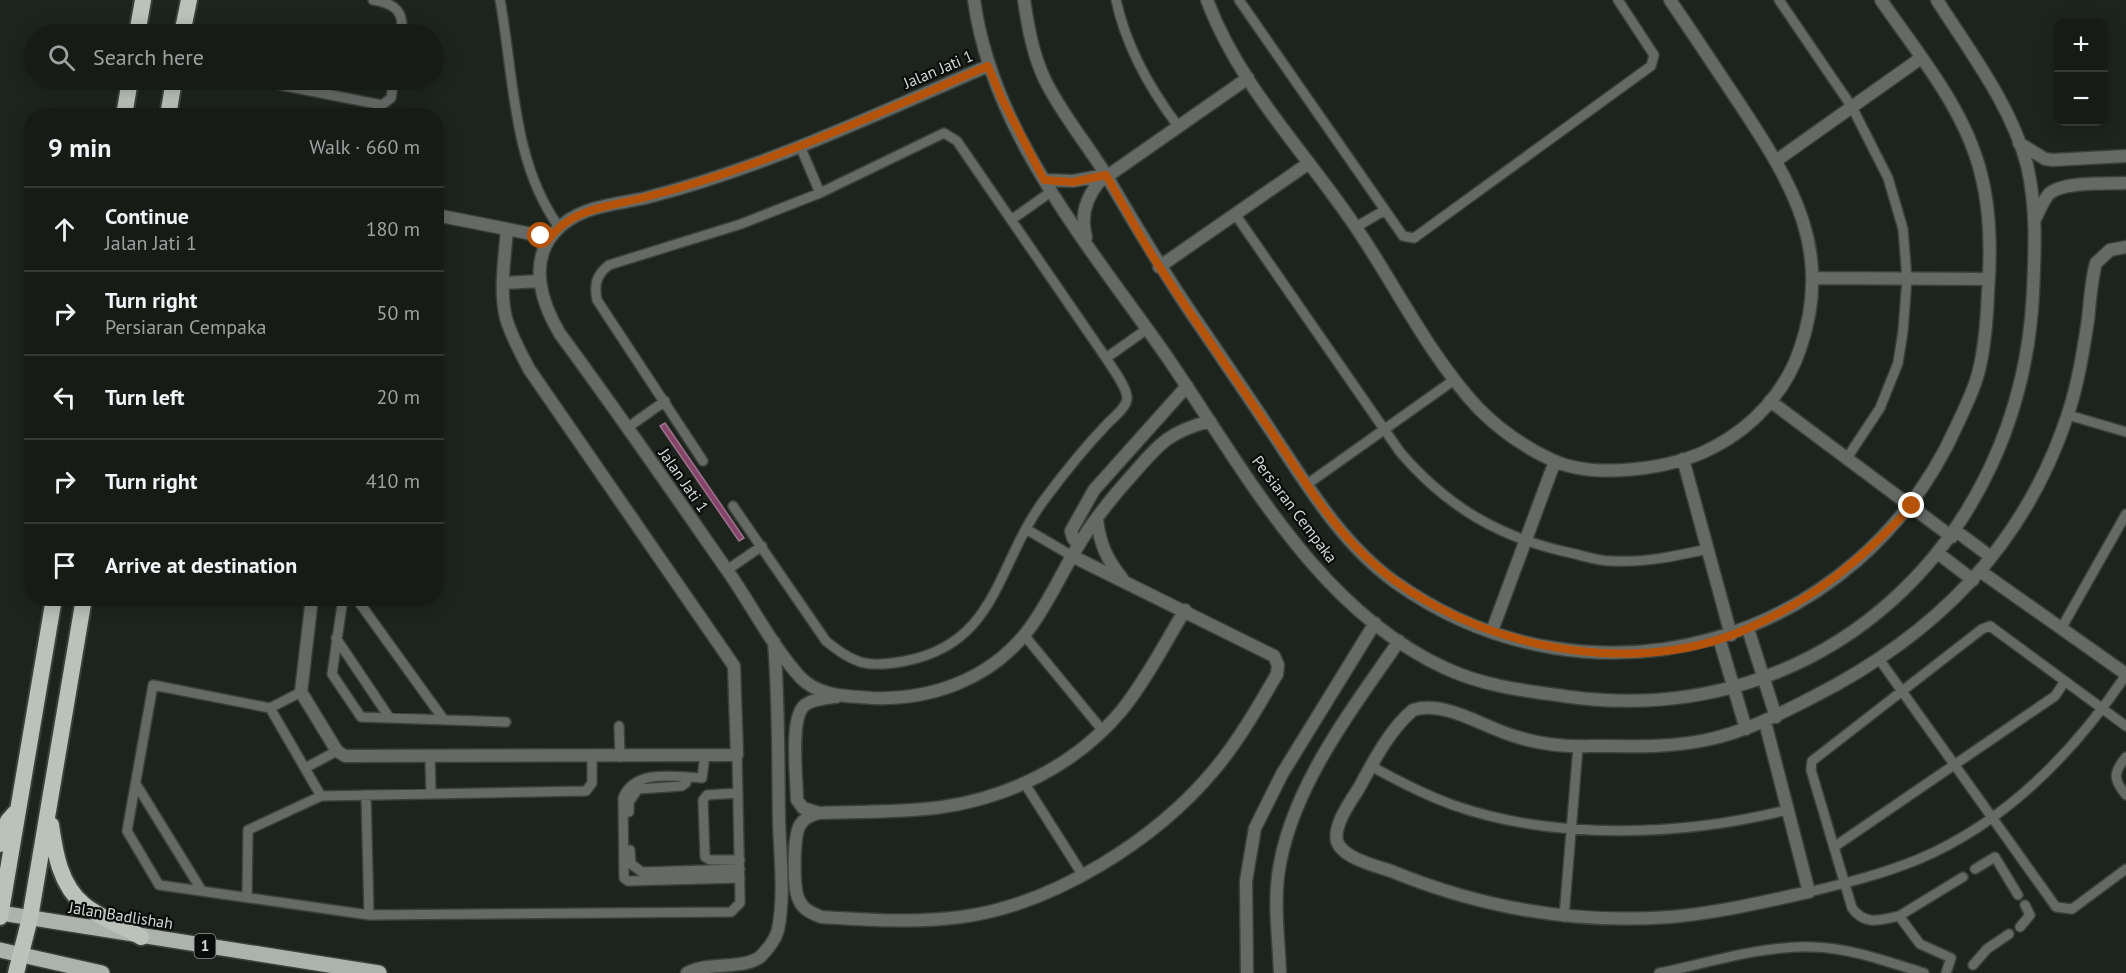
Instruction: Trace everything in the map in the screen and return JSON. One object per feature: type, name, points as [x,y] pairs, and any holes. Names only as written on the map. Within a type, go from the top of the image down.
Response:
[{"type":"highway","points":[[138,24],[142,0]]},
{"type":"highway","points":[[185,24],[189,0]]},
{"type":"highway","points":[[125,108],[128,90]]},
{"type":"highway","points":[[169,108],[172,90]]},
{"type":"highway","points":[[0,915],[21,807],[53,606]]},
{"type":"highway","points":[[16,973],[30,918],[83,606]]},
{"type":"highway","points":[[49,806],[55,853],[62,877],[83,905],[141,937]]},
{"type":"highway","points":[[0,844],[8,821],[21,807]]},
{"type":"main road","name":"Jalan Badlishah","points":[[0,915],[379,973]]},
{"type":"main road","points":[[0,950],[102,973]]},
{"type":"street","name":"Persiaran Cempaka","points":[[974,0],[988,66],[1002,99],[1044,180],[1292,539],[1318,570],[1375,623],[1399,641],[1445,668],[1462,675],[1535,692],[1624,702],[1675,699],[1734,686],[1822,650],[1872,618],[1902,593],[1954,534],[1994,464],[2007,430],[2027,356],[2033,304],[2035,219],[2026,165],[2019,143],[1986,76],[1937,0]]},
{"type":"street","points":[[1024,0],[1028,29],[1044,78],[1106,175],[1159,267],[1306,485],[1352,544],[1392,580],[1426,602],[1492,631],[1528,642],[1592,652],[1656,651],[1725,637],[1748,629],[1810,596],[1869,552],[1912,506],[1932,476],[1971,393],[1984,342],[1989,279],[1989,223],[1980,168],[1965,128],[1881,0]]},
{"type":"street","points":[[1207,0],[1216,25],[1248,78],[1356,227],[1454,380],[1481,411],[1520,442],[1555,461],[1588,469],[1623,470],[1660,465],[1705,452],[1748,425],[1781,387],[1799,354],[1812,304],[1813,278],[1804,221],[1793,190],[1777,160],[1670,0]]},
{"type":"street","points":[[1777,160],[1921,58]]},
{"type":"street","name":"Jalan Jati 1","points":[[988,66],[800,146],[715,178],[644,198],[592,208],[559,227],[548,240],[541,256],[540,281],[552,322],[802,678],[817,690],[838,696],[890,698],[945,690],[971,678],[998,660],[1024,635],[1079,545],[1114,494],[1158,445],[1173,433],[1210,421]]},
{"type":"street","points":[[1088,243],[1083,219],[1085,208],[1093,189],[1106,175],[1248,78]]},
{"type":"street","points":[[2019,143],[2045,159],[2053,160],[2126,156]]},
{"type":"street","points":[[1159,267],[1309,163]]},
{"type":"street","points":[[1044,180],[1073,182],[1106,175]]},
{"type":"street","points":[[2035,219],[2048,195],[2055,190],[2068,186],[2126,183]]},
{"type":"street","points":[[444,217],[541,236],[548,240]]},
{"type":"street","points":[[311,606],[301,692],[337,751],[356,758],[737,755],[734,666],[529,369],[506,316],[504,283],[507,229]]},
{"type":"street","points":[[1748,629],[1763,676],[1770,719],[1787,810],[1809,892],[1732,908],[1670,917],[1564,917],[1503,907],[1432,887],[1351,855],[1339,846],[1337,830],[1371,766],[1406,716],[1423,707],[1437,708],[1529,740],[1578,747],[1688,742],[1746,729],[1770,719],[1879,659],[1935,619],[1991,557],[2033,494],[2049,464],[2068,415],[2081,360],[2096,263],[2110,250],[2126,247]]},
{"type":"street","points":[[1813,278],[1989,279]]},
{"type":"street","points":[[504,283],[540,281]]},
{"type":"street","points":[[1079,545],[1071,531],[1094,490],[1187,386]]},
{"type":"street","points":[[1770,401],[1912,506],[1991,557]]},
{"type":"street","points":[[1683,459],[1707,549],[1734,686],[1746,729]]},
{"type":"street","points":[[1492,631],[1555,461]]},
{"type":"street","points":[[1097,520],[1099,540],[1105,555],[1125,581]]},
{"type":"street","points":[[1938,554],[2062,627],[2126,675]]},
{"type":"street","points":[[819,813],[803,821],[797,832],[796,889],[799,900],[807,911],[821,917],[933,920],[1008,908],[1082,874],[1136,842],[1192,795],[1232,747],[1277,674],[1278,665],[1274,656],[1072,556]]},
{"type":"street","points":[[838,696],[815,700],[805,705],[798,713],[797,800],[803,808],[819,813],[938,808],[966,802],[1025,784],[1071,756],[1102,731],[1140,684],[1185,610]]},
{"type":"street","points":[[1247,973],[1246,881],[1255,828],[1282,774],[1375,623]]},
{"type":"street","points":[[687,973],[700,966],[739,965],[758,959],[770,947],[777,932],[780,893],[777,679],[773,638]]},
{"type":"street","points":[[1280,973],[1277,878],[1282,851],[1292,821],[1302,796],[1331,744],[1399,641]]},
{"type":"street","points":[[780,893],[796,889]]},
{"type":"lane","points":[[373,0],[392,4],[397,8],[403,24]]},
{"type":"lane","points":[[500,0],[515,108],[526,152],[539,194],[559,227]]},
{"type":"lane","points":[[1116,0],[1126,34],[1141,67],[1178,126]]},
{"type":"lane","points":[[1239,0],[1403,236],[1414,238],[1651,66],[1654,55],[1650,45],[1618,0]]},
{"type":"lane","points":[[1779,0],[1852,107],[1895,197],[1903,229],[1907,279],[1898,363],[1880,408],[1847,458]]},
{"type":"lane","points":[[306,90],[382,105],[391,98],[392,90]]},
{"type":"lane","points":[[704,461],[597,300],[595,283],[602,270],[609,265],[741,225],[820,193],[944,133],[957,141],[1106,358],[1126,394],[1125,405],[1068,469],[1026,529],[984,613],[957,641],[925,657],[868,665],[848,657],[826,641],[733,506]]},
{"type":"lane","points":[[800,146],[820,193]]},
{"type":"lane","points":[[1011,220],[1052,191]]},
{"type":"lane","points":[[1356,227],[1385,210]]},
{"type":"lane","points":[[1235,214],[1383,429],[1422,477],[1464,512],[1524,542],[1610,561],[1661,559],[1707,549]]},
{"type":"lane","points":[[1106,358],[1147,329]]},
{"type":"lane","points":[[1306,485],[1454,380]]},
{"type":"lane","points":[[627,428],[665,401]]},
{"type":"lane","points":[[2068,415],[2126,432]]},
{"type":"lane","points":[[2062,627],[2126,514]]},
{"type":"lane","points":[[1026,529],[1072,556]]},
{"type":"lane","points":[[727,570],[762,546]]},
{"type":"lane","points":[[341,606],[332,674],[361,717],[506,722]]},
{"type":"lane","points":[[362,606],[444,720]]},
{"type":"lane","points":[[1963,877],[1899,916],[1869,921],[1859,918],[1852,908],[1811,770],[1812,761],[1817,754],[1903,692],[1982,628],[1990,626],[2126,726]]},
{"type":"lane","points":[[1024,635],[1102,731]]},
{"type":"lane","points":[[336,638],[389,717]]},
{"type":"lane","points":[[1879,659],[2056,907],[2072,909],[2126,868]]},
{"type":"lane","points":[[1809,892],[1845,884],[1918,859],[1945,847],[1993,817],[2072,748],[2103,710],[2126,675]]},
{"type":"lane","points":[[1834,847],[2055,696],[2065,681]]},
{"type":"lane","points":[[301,692],[270,708],[153,686],[128,831],[159,885],[369,915],[725,913],[736,909],[740,903],[737,755]]},
{"type":"lane","points":[[270,708],[321,796]]},
{"type":"lane","points":[[620,726],[620,757]]},
{"type":"lane","points":[[1564,917],[1578,747]]},
{"type":"lane","points":[[305,768],[337,751]]},
{"type":"lane","points":[[705,755],[705,774],[702,778],[641,777],[626,790],[622,798],[624,878],[627,881],[740,869]]},
{"type":"lane","points":[[247,897],[248,830],[321,796],[586,791],[592,783],[591,757]]},
{"type":"lane","points":[[2126,757],[2114,774],[2115,781],[2126,795]]},
{"type":"lane","points":[[430,758],[431,794]]},
{"type":"lane","points":[[1371,766],[1407,786],[1455,806],[1513,819],[1570,828],[1610,831],[1701,827],[1744,821],[1787,810]]},
{"type":"lane","points":[[687,778],[684,785],[642,787],[631,796],[629,802],[631,864],[642,872],[740,869]]},
{"type":"lane","points":[[136,784],[202,891]]},
{"type":"lane","points":[[1025,784],[1082,874]]},
{"type":"lane","points":[[738,793],[707,795],[703,800],[705,857],[740,869]]},
{"type":"lane","points":[[366,795],[369,915]]},
{"type":"lane","points":[[1975,869],[1995,857],[2018,895]]},
{"type":"lane","points":[[2020,927],[2030,915],[2025,905]]},
{"type":"lane","points":[[1899,916],[1920,944],[1951,958],[1946,973]]},
{"type":"lane","points":[[1973,965],[1987,949],[2009,934]]},
{"type":"lane","points":[[1659,973],[1774,949],[1813,947],[1858,953],[1924,973]]},
{"type":"shaded area","points":[[665,423],[744,538],[739,541],[660,426]]},
{"type":"route","points":[[541,236],[548,240],[566,221],[592,208],[644,198],[715,178],[800,146],[988,66],[1002,99],[1044,180],[1073,182],[1106,175],[1159,267],[1306,485],[1352,544],[1392,580],[1426,602],[1492,631],[1528,642],[1561,648],[1620,653],[1647,652],[1702,643],[1748,629],[1810,596],[1869,552],[1912,506]]}]
